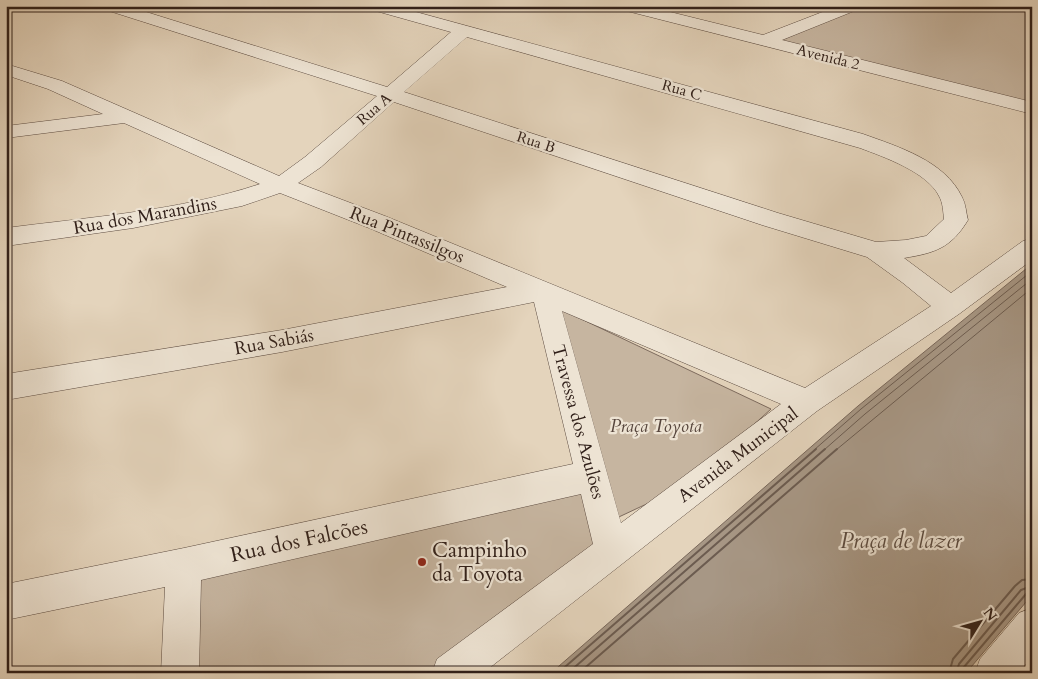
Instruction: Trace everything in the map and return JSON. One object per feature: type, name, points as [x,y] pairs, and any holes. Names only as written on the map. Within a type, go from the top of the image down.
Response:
[{"type":"street","name":"Rua B","points":[[109,6],[390,94],[760,216],[876,251],[906,250],[933,243],[947,232],[956,220]]},
{"type":"street","name":"Rua C","points":[[375,6],[856,139],[894,153],[933,175],[951,196],[956,220]]},
{"type":"street","name":"Avenida 2","points":[[625,6],[1032,108]]},
{"type":"street","points":[[764,41],[852,6]]},
{"type":"street","name":"Rua A","points":[[281,185],[313,162],[464,30]]},
{"type":"street","name":"Rua Pintassilgos","points":[[6,69],[55,85],[281,185],[386,226],[808,402]]},
{"type":"street","points":[[6,132],[127,117]]},
{"type":"street","name":"Rua dos Marandins","points":[[6,238],[133,220],[196,208],[242,198],[281,185]]},
{"type":"street","name":"Avenida Municipal","points":[[451,673],[808,402],[950,307],[1032,247]]},
{"type":"street","points":[[876,251],[912,276],[950,307]]},
{"type":"street","name":"Rua Sabiás","points":[[6,387],[282,341],[542,292]]},
{"type":"street","name":"Travessa dos Azulões","points":[[542,292],[612,551]]},
{"type":"street","name":"Rua dos Falcões","points":[[6,602],[184,566],[591,476]]},
{"type":"street","points":[[180,673],[184,566]]},
{"type":"street","points":[[994,673],[1032,626]]},
{"type":"green space","points":[[863,6],[1032,6],[1032,104],[774,43]]},
{"type":"green space","name":"Praça Toyota","points":[[556,307],[771,409],[687,485],[606,523]]},
{"type":"green space","name":"Campinho da Toyota","points":[[588,487],[600,544],[427,673],[187,673],[191,581]]},
{"type":"water","name":"Praça de lazer","points":[[1032,264],[1032,595],[966,673],[551,673],[858,406]]},
{"type":"place","name":"Campinho da Toyota","points":[[422,562]]}]
